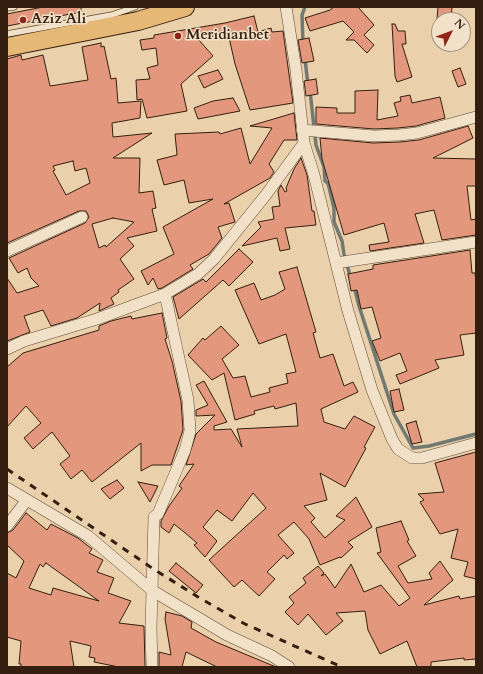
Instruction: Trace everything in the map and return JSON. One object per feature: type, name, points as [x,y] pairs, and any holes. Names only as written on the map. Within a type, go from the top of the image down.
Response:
[{"type":"highway","points":[[7,47],[138,21],[185,7]]},
{"type":"street","points":[[286,7],[296,70],[304,143],[314,175],[348,311],[372,390],[392,439],[398,449],[412,458],[422,458],[476,443]]},
{"type":"street","points":[[302,130],[374,136],[399,136],[416,134],[476,117]]},
{"type":"street","points":[[7,349],[24,341],[96,319],[165,294],[198,274],[214,259],[265,196],[304,143]]},
{"type":"street","points":[[7,251],[82,217]]},
{"type":"street","points":[[336,262],[476,242]]},
{"type":"street","points":[[152,667],[151,628],[154,517],[158,514],[163,503],[185,450],[190,431],[188,400],[165,294]]},
{"type":"street","points":[[7,488],[88,536],[153,591],[227,635],[272,656],[289,667]]},
{"type":"street","points":[[7,526],[26,500]]},
{"type":"lane","points":[[7,8],[14,7]]},
{"type":"lane","points":[[7,34],[112,15],[135,7]]},
{"type":"building","name":"Aziz Ali","points":[[43,7],[81,7],[81,12],[7,26],[7,14]]},
{"type":"building","points":[[334,7],[358,7],[374,25],[364,35],[374,45],[367,53],[354,40],[346,40],[354,32],[343,21],[310,31],[305,18],[330,10]]},
{"type":"building","points":[[438,7],[452,7],[452,12],[438,12]]},
{"type":"building","points":[[254,16],[258,32],[271,28],[272,32],[283,31],[293,103],[250,110],[235,64],[228,33],[198,39],[213,56],[181,84],[187,111],[147,118],[142,99],[137,100],[136,80],[150,79],[147,68],[158,65],[156,48],[142,50],[140,40],[154,38],[154,35],[225,23]]},
{"type":"building","points":[[392,24],[395,24],[398,31],[405,31],[406,44],[402,44],[412,77],[397,82],[395,76]]},
{"type":"building","points":[[309,38],[314,61],[302,63],[298,40]]},
{"type":"building","points":[[101,43],[101,47],[104,46],[111,79],[116,78],[118,103],[141,101],[140,118],[112,123],[113,137],[152,133],[113,158],[140,158],[139,193],[153,191],[156,208],[152,209],[157,231],[127,238],[134,246],[120,259],[134,279],[118,290],[119,292],[111,298],[114,304],[99,311],[100,303],[77,318],[51,326],[43,310],[24,316],[30,332],[7,341],[7,278],[17,293],[39,286],[31,278],[27,268],[18,273],[9,258],[85,223],[89,217],[86,211],[79,211],[7,243],[7,59],[21,55],[22,60],[43,55],[50,86],[88,80],[82,47]],"holes":[[[73,161],[75,171],[86,168],[90,183],[66,195],[53,171],[55,170],[53,166]],[[113,218],[134,222],[106,247],[105,245],[99,248],[92,224]]]},
{"type":"building","points":[[460,68],[466,84],[458,87],[452,71]]},
{"type":"building","points":[[218,70],[223,79],[204,88],[198,76]]},
{"type":"building","points":[[316,79],[318,94],[306,96],[304,81]]},
{"type":"building","points":[[378,90],[377,120],[398,116],[394,103],[401,101],[400,97],[410,95],[412,103],[440,97],[445,118],[416,126],[398,128],[374,129],[316,124],[316,107],[337,108],[337,113],[355,113],[355,91]]},
{"type":"building","points":[[233,98],[240,111],[198,119],[194,108],[213,101]]},
{"type":"building","points":[[294,113],[297,140],[284,140],[269,164],[274,172],[270,178],[224,204],[229,203],[235,222],[218,227],[222,238],[209,254],[190,265],[193,269],[162,288],[158,289],[153,278],[148,285],[141,271],[174,254],[163,227],[213,199],[189,203],[184,180],[164,185],[157,160],[177,155],[175,134],[219,132],[220,134],[241,128],[250,164],[272,128],[250,126]]},
{"type":"building","points":[[468,126],[473,138],[433,158],[476,159],[476,186],[467,186],[471,220],[476,219],[476,235],[442,240],[434,210],[415,214],[424,243],[370,251],[369,245],[389,242],[384,223],[344,235],[322,159],[320,138],[373,143],[400,142],[419,140]]},
{"type":"building","points":[[301,158],[307,175],[312,211],[314,211],[316,225],[285,228],[290,249],[280,251],[277,238],[242,246],[261,227],[258,222],[274,219],[272,207],[280,206],[278,191],[281,185],[285,192],[287,191],[286,188],[294,169]]},
{"type":"building","points":[[239,249],[253,262],[229,286],[223,280],[179,319],[173,297],[203,279],[206,282]]},
{"type":"building","points":[[470,250],[472,273],[475,273],[476,282],[476,333],[460,335],[464,355],[435,360],[439,368],[400,384],[396,375],[407,371],[400,353],[380,361],[372,341],[381,338],[372,307],[361,309],[357,290],[351,291],[348,274],[373,269],[373,265]]},
{"type":"building","points":[[297,267],[316,332],[313,333],[320,358],[333,354],[344,386],[353,382],[358,392],[321,409],[324,422],[345,429],[354,416],[375,427],[364,447],[366,448],[345,487],[320,473],[327,500],[304,506],[315,518],[311,522],[325,538],[345,520],[336,516],[356,497],[372,527],[348,542],[353,547],[341,558],[340,557],[320,565],[309,539],[294,522],[278,535],[294,553],[287,559],[284,555],[267,572],[275,579],[259,596],[242,580],[234,587],[209,560],[266,508],[253,493],[232,521],[217,510],[203,527],[217,541],[205,557],[194,545],[197,543],[184,532],[174,524],[169,533],[161,527],[161,521],[169,506],[182,488],[179,486],[194,464],[186,465],[196,434],[215,415],[196,416],[196,410],[208,405],[196,385],[204,381],[227,422],[214,426],[214,430],[231,429],[242,447],[237,429],[298,426],[296,403],[275,409],[274,406],[254,411],[255,414],[235,420],[224,373],[212,380],[188,355],[203,338],[205,340],[221,326],[239,345],[222,359],[233,378],[245,376],[251,397],[270,392],[269,388],[288,383],[286,374],[296,372],[286,334],[259,344],[235,290],[254,283],[261,300],[275,295],[285,289],[279,272]]},
{"type":"building","points":[[162,313],[167,338],[165,339],[172,361],[181,401],[183,430],[171,465],[152,465],[141,471],[141,443],[92,482],[82,470],[71,479],[60,464],[70,456],[52,432],[33,449],[24,438],[41,423],[26,406],[7,427],[7,367],[23,353],[99,330],[99,326],[111,321],[131,316],[132,319]]},
{"type":"building","points":[[399,389],[404,410],[394,412],[390,391]]},
{"type":"building","points":[[416,421],[422,442],[412,444],[406,424]]},
{"type":"building","points":[[476,452],[476,579],[464,576],[468,562],[451,558],[458,529],[440,534],[420,502],[424,500],[418,494],[444,492],[435,463]]},
{"type":"building","points":[[117,480],[124,488],[110,499],[101,489]]},
{"type":"building","points":[[138,482],[158,486],[150,502]]},
{"type":"building","points":[[26,513],[47,530],[51,524],[78,538],[92,549],[89,553],[103,560],[97,572],[114,578],[108,593],[131,601],[119,623],[144,626],[145,667],[119,667],[94,662],[95,658],[89,657],[91,646],[70,641],[74,667],[21,667],[21,664],[19,664],[21,641],[7,637],[7,573],[16,578],[24,561],[7,545],[7,533],[13,530]],"holes":[[[46,563],[99,601],[53,588],[51,595],[29,588],[40,564],[43,567]]]},
{"type":"building","points":[[401,521],[409,540],[407,541],[416,556],[398,566],[408,583],[432,579],[429,573],[440,561],[453,580],[424,605],[459,596],[460,599],[476,596],[476,659],[464,660],[464,658],[431,662],[431,667],[417,667],[407,641],[380,654],[368,630],[365,611],[336,613],[343,621],[326,635],[308,614],[298,625],[285,612],[294,603],[289,597],[306,583],[303,578],[318,566],[324,573],[321,576],[325,574],[335,588],[351,564],[364,592],[381,585],[399,606],[410,598],[377,553],[381,552],[376,528]]},
{"type":"building","points":[[176,563],[203,585],[196,593],[169,571]]},
{"type":"building","points":[[166,612],[182,616],[192,622],[191,628],[216,642],[276,667],[217,667],[186,652],[182,667],[159,667],[159,652],[171,655],[165,619]]},
{"type":"waterway","points":[[303,43],[302,15],[305,7]]},
{"type":"waterway","points":[[305,59],[308,85]]},
{"type":"waterway","points":[[310,91],[316,145],[324,167],[325,181],[328,183],[334,208],[334,222],[342,241],[345,261],[350,277]]},
{"type":"waterway","points":[[354,286],[394,414],[413,448],[429,446],[476,434]]},
{"type":"railway","points":[[7,469],[152,568],[198,597],[245,624],[342,667]]},
{"type":"place","name":"Aziz Ali","points":[[23,20]]},
{"type":"place","name":"Meridianbet","points":[[178,36]]}]
